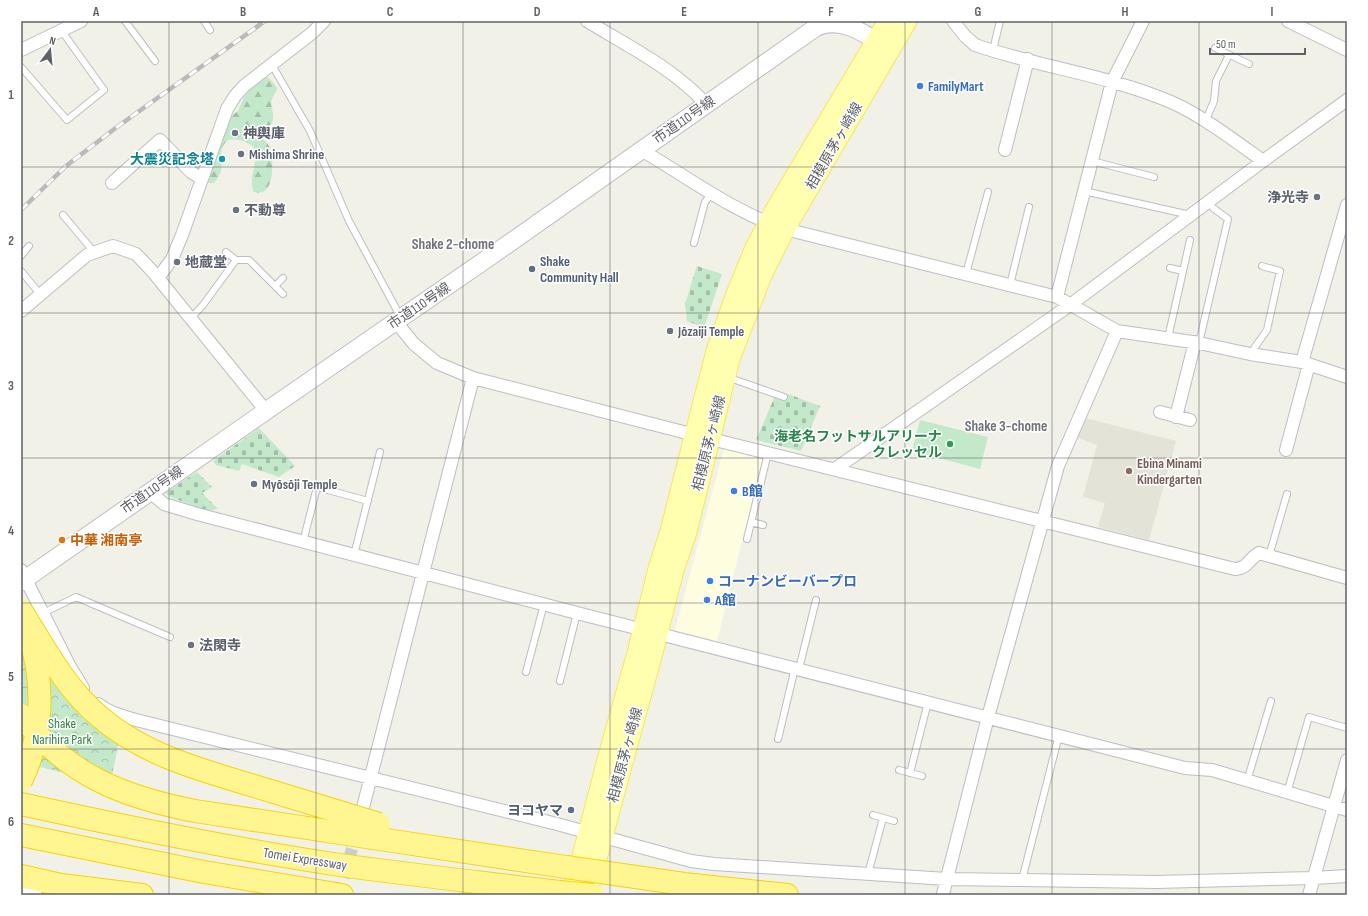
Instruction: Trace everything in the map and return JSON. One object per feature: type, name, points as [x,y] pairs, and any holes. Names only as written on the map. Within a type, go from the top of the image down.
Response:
[{"type":"highway","points":[[21,611],[35,657],[40,702],[36,737],[31,756],[21,781]]},
{"type":"highway","points":[[21,611],[60,672],[83,702],[99,717],[134,742],[155,753],[368,835]]},
{"type":"highway","points":[[21,715],[48,746],[86,775],[126,794],[164,805],[195,811],[368,835],[439,840],[615,874],[692,885],[787,895]]},
{"type":"highway","name":"Tomei Expressway","points":[[21,804],[207,842],[338,865],[453,880],[593,895]]},
{"type":"highway","name":"Tomei Expressway","points":[[21,835],[204,872],[342,895]]},
{"type":"highway","points":[[21,876],[61,885],[142,895]]},
{"type":"main road","name":"相模原茅ヶ崎線","points":[[883,45],[888,21]]},
{"type":"main road","name":"相模原茅ヶ崎線","points":[[703,437],[716,351],[734,299],[754,250],[776,226],[883,45],[907,21]]},
{"type":"main road","name":"相模原茅ヶ崎線","points":[[587,895],[607,760],[650,632],[658,569],[703,437],[726,376],[730,359],[755,292],[776,226]]},
{"type":"main road","name":"相模原茅ヶ崎線","points":[[566,893],[596,834]]},
{"type":"street","points":[[21,50],[81,21]]},
{"type":"street","points":[[158,278],[172,259],[227,109],[235,96],[244,86],[312,33],[324,21]]},
{"type":"street","points":[[587,21],[660,65],[683,82],[706,104]]},
{"type":"street","points":[[953,21],[965,36],[975,45],[1144,91],[1172,102],[1263,161]]},
{"type":"street","points":[[1057,297],[1112,82],[1143,21]]},
{"type":"street","points":[[1288,21],[1306,28],[1347,50]]},
{"type":"street","name":"市道110号線","points":[[23,577],[150,492],[266,410],[491,256],[815,28],[822,24],[830,23],[844,25],[855,29],[883,45]]},
{"type":"street","points":[[1005,150],[1028,60]]},
{"type":"street","points":[[835,469],[1070,305],[1347,100]]},
{"type":"street","points":[[112,183],[156,136],[191,172],[202,179]]},
{"type":"street","points":[[641,150],[747,214],[776,226],[1057,297],[1117,331],[1197,342],[1250,354],[1305,363],[1347,377]]},
{"type":"street","points":[[1286,450],[1305,363],[1347,205]]},
{"type":"street","points":[[21,311],[87,255],[113,246],[136,254],[158,278],[266,410]]},
{"type":"street","points":[[398,320],[414,344],[437,363],[473,378],[703,437],[1235,569],[1246,566],[1254,556],[1264,554],[1347,578]]},
{"type":"street","points":[[943,894],[988,717],[1058,466],[1117,331]]},
{"type":"street","points":[[1176,417],[1197,342]]},
{"type":"street","points":[[368,835],[371,777],[473,378]]},
{"type":"street","points":[[1160,412],[1190,420]]},
{"type":"street","points":[[150,492],[164,504],[197,514],[650,632],[1185,768],[1212,770],[1347,810]]},
{"type":"street","points":[[23,577],[70,667],[85,691],[104,709],[136,720],[371,777],[596,834],[690,861],[714,864],[868,874],[1022,880],[1156,882],[1347,876]]},
{"type":"street","points":[[1310,895],[1347,760]]},
{"type":"street","points":[[21,891],[36,895]]},
{"type":"lane","points":[[125,21],[155,61]]},
{"type":"lane","points":[[204,21],[210,30]]},
{"type":"lane","points":[[993,50],[1000,21]]},
{"type":"lane","points":[[21,67],[67,120],[104,90],[61,30]]},
{"type":"lane","points":[[1215,48],[1249,64]]},
{"type":"lane","points":[[1205,122],[1214,101],[1216,81],[1229,55]]},
{"type":"lane","points":[[272,65],[310,131],[349,220],[398,320]]},
{"type":"lane","points":[[1092,161],[1154,177]]},
{"type":"lane","points":[[1084,191],[1190,215]]},
{"type":"lane","points":[[966,274],[988,192]]},
{"type":"lane","points":[[694,243],[705,202],[712,193]]},
{"type":"lane","points":[[1010,285],[1029,207]]},
{"type":"lane","points":[[1197,342],[1228,219],[1213,208]]},
{"type":"lane","points":[[63,215],[94,252]]},
{"type":"lane","points":[[1168,338],[1190,240]]},
{"type":"lane","points":[[21,256],[29,246]]},
{"type":"lane","points":[[226,252],[236,260],[249,260],[283,294]]},
{"type":"lane","points":[[191,318],[203,305],[236,260]]},
{"type":"lane","points":[[1250,354],[1267,330],[1280,271],[1262,266]]},
{"type":"lane","points":[[1170,268],[1183,271]]},
{"type":"lane","points":[[21,271],[40,294]]},
{"type":"lane","points":[[275,286],[283,278]]},
{"type":"lane","points":[[726,376],[784,397]]},
{"type":"lane","points":[[354,555],[380,452]]},
{"type":"lane","points":[[747,539],[768,453]]},
{"type":"lane","points":[[303,542],[317,487],[368,500]]},
{"type":"lane","points":[[1264,554],[1287,494]]},
{"type":"lane","points":[[751,522],[763,525]]},
{"type":"lane","points":[[43,613],[76,598],[170,637]]},
{"type":"lane","points":[[778,739],[816,600]]},
{"type":"lane","points":[[526,672],[544,604]]},
{"type":"lane","points":[[560,681],[577,613]]},
{"type":"lane","points":[[1247,781],[1271,701]]},
{"type":"lane","points":[[910,773],[928,702]]},
{"type":"lane","points":[[1287,793],[1309,717],[1347,728]]},
{"type":"lane","points":[[1022,880],[1059,736]]},
{"type":"lane","points":[[899,770],[922,776]]},
{"type":"lane","points":[[872,815],[894,821]]},
{"type":"lane","points":[[868,874],[883,818]]},
{"type":"shaded area","name":"Ebina Minami Kindergarten","points":[[1085,418],[1176,441],[1149,540],[1098,527],[1105,503],[1083,497],[1097,445],[1076,437]]},
{"type":"shaded area","name":"コーナンビーバープロ","points":[[726,448],[763,457],[717,641],[675,630],[723,452]]},
{"type":"green space","points":[[267,77],[277,88],[271,102],[273,121],[261,132],[261,136],[269,145],[271,154],[272,169],[269,184],[266,189],[261,192],[254,192],[252,178],[256,155],[254,148],[249,143],[233,139],[228,140],[223,146],[221,153],[220,174],[214,183],[207,183],[205,178],[231,116],[238,111],[244,97],[260,79]]},
{"type":"green space","points":[[697,266],[722,274],[704,328],[687,321],[685,304]]},
{"type":"green space","points":[[788,394],[820,406],[801,451],[756,440],[775,396],[786,400]]},
{"type":"green space","name":"海老名フットサルアリーナ クレッセル","points":[[920,420],[988,437],[980,469],[912,451]]},
{"type":"green space","points":[[259,428],[295,466],[279,477],[242,464],[239,471],[216,465],[213,461]]},
{"type":"green space","points":[[197,472],[212,487],[202,493],[218,509],[207,511],[173,498],[165,493]]},
{"type":"green space","name":"Shake Narihira Park","points":[[21,604],[121,732],[110,785],[21,762]]},
{"type":"tunnel","points":[[339,895],[353,845]]},
{"type":"railway","points":[[21,210],[66,166],[117,127],[265,21]]},
{"type":"place","name":"FamilyMart","points":[[920,86]]},
{"type":"place","name":"神輿庫","points":[[235,133]]},
{"type":"place","name":"Mishima Shrine","points":[[241,154]]},
{"type":"place","name":"大震災記念塔","points":[[222,159]]},
{"type":"place","name":"浄光寺","points":[[1317,197]]},
{"type":"place","name":"不動尊","points":[[236,210]]},
{"type":"place","name":"地蔵堂","points":[[177,262]]},
{"type":"place","name":"Shake Community Hall","points":[[532,269]]},
{"type":"place","name":"Jōzaiji Temple","points":[[670,331]]},
{"type":"place","name":"海老名フットサルアリーナ クレッセル","points":[[950,444]]},
{"type":"place","name":"Ebina Minami Kindergarten","points":[[1129,471]]},
{"type":"place","name":"Myōsōji Temple","points":[[254,484]]},
{"type":"place","name":"B館","points":[[734,491]]},
{"type":"place","name":"中華 湘南亭","points":[[62,540]]},
{"type":"place","name":"コーナンビーバープロ","points":[[710,581]]},
{"type":"place","name":"A館","points":[[707,600]]},
{"type":"place","name":"法閑寺","points":[[191,645]]},
{"type":"place","name":"ヨコヤマ","points":[[571,810]]},
{"type":"district","name":"Shake 2-chome","points":[[453,244]]},
{"type":"district","name":"Shake 3-chome","points":[[1006,426]]}]
